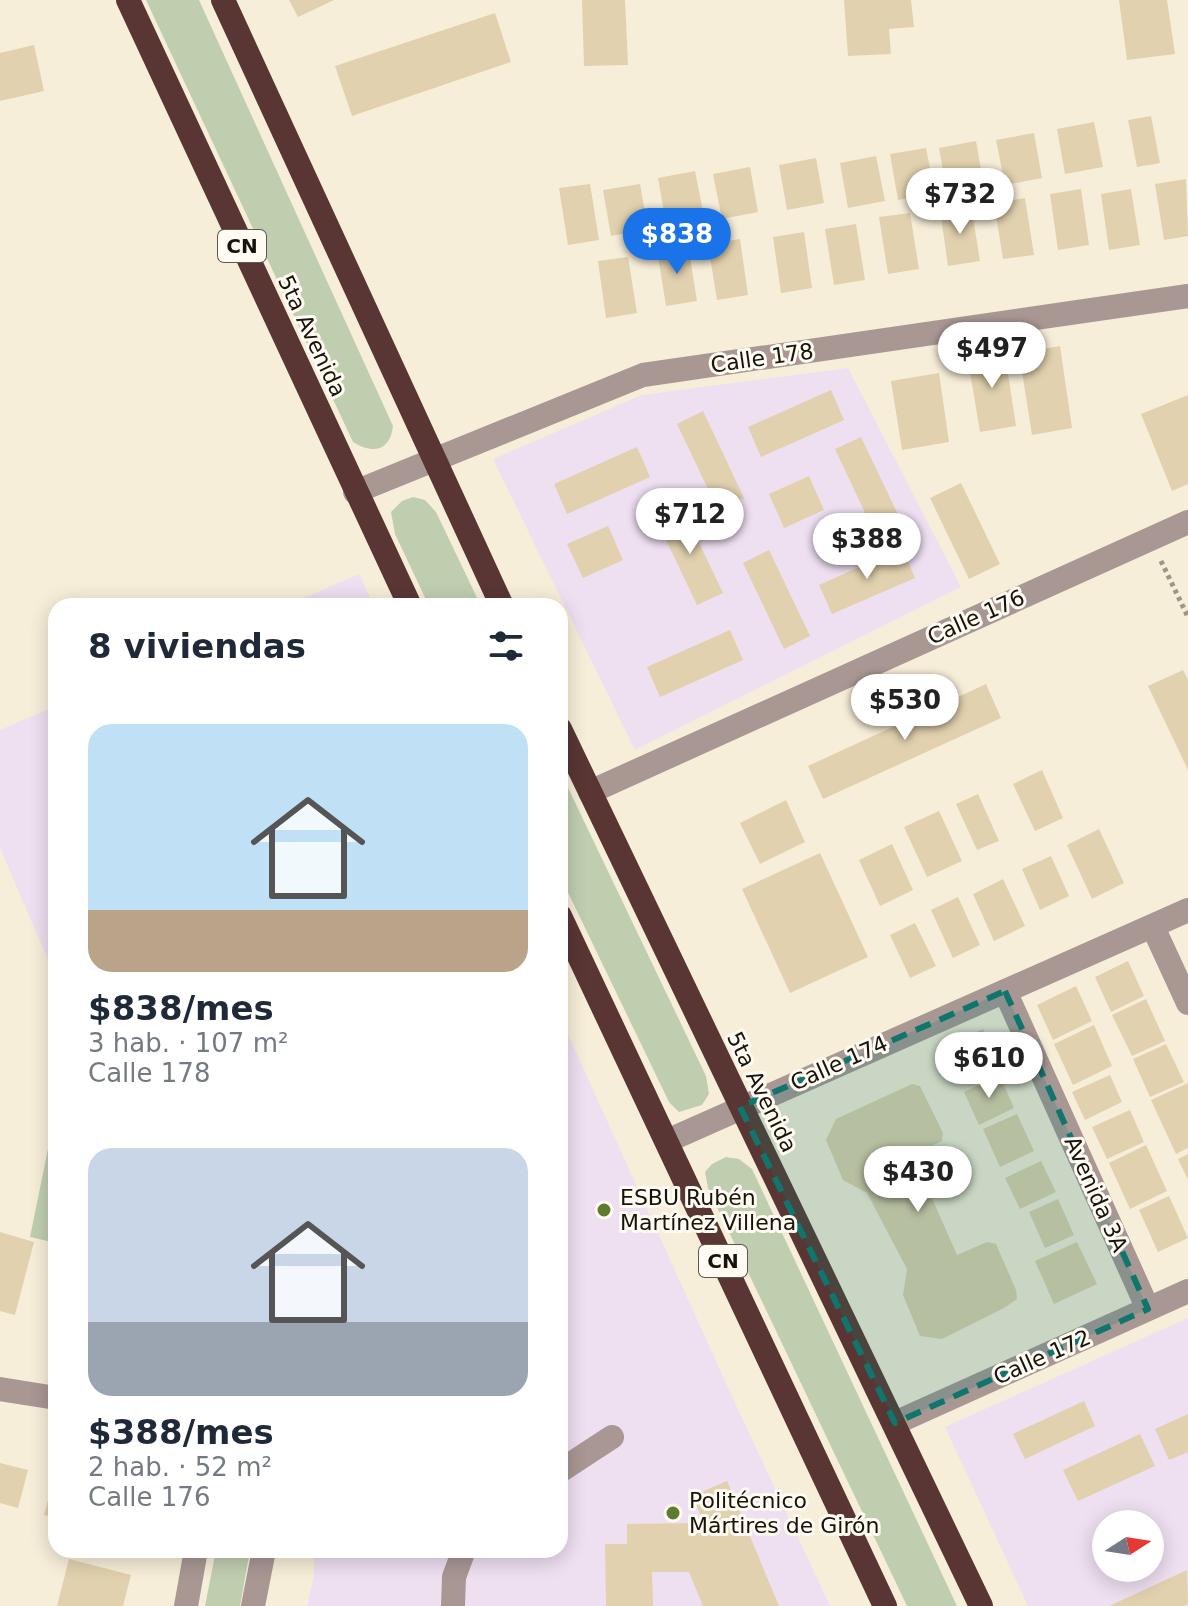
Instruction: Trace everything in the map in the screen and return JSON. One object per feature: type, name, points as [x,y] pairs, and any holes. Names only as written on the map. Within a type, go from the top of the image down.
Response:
[{"type":"highway","name":"5ta Avenida","points":[[128,0],[406,598]]},
{"type":"highway","points":[[223,0],[498,598]]},
{"type":"highway","name":"5ta Avenida","points":[[568,746],[981,1606]]},
{"type":"highway","name":"CN","points":[[568,933],[885,1606]]},
{"type":"street","name":"Calle 178","points":[[355,492],[643,375],[1188,296]]},
{"type":"street","name":"Calle 176","points":[[590,792],[1150,539],[1185,530]]},
{"type":"street","name":"Calle 174","points":[[667,1141],[1188,910]]},
{"type":"street","points":[[1153,927],[1188,1003]]},
{"type":"street","name":"Avenida 3A","points":[[1005,991],[1148,1309]]},
{"type":"street","name":"Calle 172","points":[[895,1423],[1188,1291]]},
{"type":"street","points":[[0,1389],[48,1397]]},
{"type":"street","points":[[568,1466],[612,1437]]},
{"type":"street","points":[[186,1606],[195,1558]]},
{"type":"street","points":[[253,1606],[262,1558]]},
{"type":"street","points":[[453,1606],[454,1577],[461,1558]]},
{"type":"path","points":[[1150,539],[1188,617]]},
{"type":"highlighted area","points":[[1005,991],[1148,1309],[895,1423],[740,1107]]},
{"type":"shaded area","points":[[848,368],[961,587],[635,750],[568,613],[568,598],[561,598],[493,459],[642,395]]},
{"type":"shaded area","points":[[359,574],[370,598],[304,598]]},
{"type":"shaded area","points":[[48,709],[48,959],[0,848],[0,730]]},
{"type":"shaded area","points":[[568,1035],[830,1606],[307,1606],[314,1576],[314,1558],[568,1558]]},
{"type":"shaded area","points":[[1188,1318],[1188,1606],[1028,1606],[945,1427]]},
{"type":"green space","points":[[146,0],[199,0],[393,426],[384,446],[373,449],[353,442]]},
{"type":"green space","points":[[413,497],[425,500],[436,512],[477,598],[425,598],[395,534],[391,512],[402,501]]},
{"type":"green space","points":[[568,788],[706,1076],[709,1094],[702,1105],[679,1112],[669,1102],[568,893]]},
{"type":"green space","points":[[48,1149],[48,1241],[30,1237]]},
{"type":"green space","points":[[726,1157],[739,1159],[752,1169],[957,1606],[907,1606],[708,1188],[705,1172],[712,1164]]},
{"type":"green space","points":[[214,1558],[249,1558],[240,1606],[205,1606]]},
{"type":"building","points":[[289,0],[334,0],[298,17]]},
{"type":"building","points":[[582,0],[625,0],[628,65],[584,66]]},
{"type":"building","points":[[844,0],[911,0],[914,27],[889,29],[891,54],[848,56]]},
{"type":"building","points":[[1119,0],[1167,0],[1175,54],[1127,60]]},
{"type":"building","points":[[495,13],[511,62],[352,116],[335,66]]},
{"type":"building","points":[[34,45],[44,91],[0,101],[0,53]]},
{"type":"building","points":[[1151,116],[1160,163],[1137,167],[1128,120]]},
{"type":"building","points":[[1094,122],[1103,167],[1065,174],[1057,129]]},
{"type":"building","points":[[1034,133],[1042,178],[1005,185],[996,140]]},
{"type":"building","points":[[976,141],[984,187],[947,193],[939,148]]},
{"type":"building","points":[[926,148],[935,193],[898,200],[890,154]]},
{"type":"building","points":[[876,156],[885,201],[848,208],[840,163]]},
{"type":"building","points":[[816,158],[824,203],[787,210],[779,165]]},
{"type":"building","points":[[750,167],[758,212],[722,219],[713,174]]},
{"type":"building","points":[[695,171],[704,216],[666,223],[658,178]]},
{"type":"building","points":[[1186,179],[1188,236],[1164,240],[1155,184]]},
{"type":"building","points":[[590,184],[599,240],[568,245],[559,188]]},
{"type":"building","points":[[640,184],[648,229],[611,236],[603,190]]},
{"type":"building","points":[[1081,189],[1089,245],[1058,250],[1050,194]]},
{"type":"building","points":[[1131,189],[1140,245],[1109,250],[1101,194]]},
{"type":"building","points":[[1025,198],[1034,255],[1003,259],[994,203]]},
{"type":"building","points":[[971,205],[980,261],[948,266],[940,210]]},
{"type":"building","points":[[910,213],[919,269],[888,274],[879,217]]},
{"type":"building","points":[[856,224],[865,280],[834,285],[825,229]]},
{"type":"building","points":[[804,232],[812,288],[781,293],[773,237]]},
{"type":"building","points":[[740,239],[748,295],[717,300],[708,244]]},
{"type":"building","points":[[688,245],[697,301],[666,306],[657,250]]},
{"type":"building","points":[[628,257],[637,313],[606,318],[598,261]]},
{"type":"building","points":[[1060,346],[1072,428],[1032,435],[1019,353]]},
{"type":"building","points":[[1004,348],[1016,426],[980,432],[967,354]]},
{"type":"building","points":[[939,373],[949,442],[902,450],[891,381]]},
{"type":"building","points":[[831,390],[844,420],[761,457],[748,427]]},
{"type":"building","points":[[1188,395],[1188,484],[1172,491],[1141,414]]},
{"type":"building","points":[[703,411],[744,498],[718,510],[677,424]]},
{"type":"building","points":[[861,437],[902,523],[876,536],[835,449]]},
{"type":"building","points":[[637,447],[650,477],[567,514],[554,484]]},
{"type":"building","points":[[809,476],[824,510],[784,528],[769,494]]},
{"type":"building","points":[[961,483],[1000,564],[969,579],[930,498]]},
{"type":"building","points":[[682,507],[723,593],[697,605],[656,519]]},
{"type":"building","points":[[608,526],[623,560],[583,578],[567,544]]},
{"type":"building","points":[[902,548],[915,578],[832,614],[819,585]]},
{"type":"building","points":[[769,550],[810,636],[784,649],[743,563]]},
{"type":"building","points":[[730,630],[743,660],[660,697],[647,667]]},
{"type":"building","points":[[1183,670],[1188,680],[1188,770],[1148,686]]},
{"type":"building","points":[[986,684],[1001,718],[823,799],[808,766]]},
{"type":"building","points":[[1042,770],[1063,818],[1035,831],[1013,784]]},
{"type":"building","points":[[978,794],[999,841],[977,850],[956,804]]},
{"type":"building","points":[[786,800],[805,842],[760,864],[740,823]]},
{"type":"building","points":[[939,811],[962,861],[927,877],[904,827]]},
{"type":"building","points":[[1099,829],[1124,883],[1092,899],[1067,845]]},
{"type":"building","points":[[892,844],[913,890],[880,906],[859,860]]},
{"type":"building","points":[[820,853],[868,957],[790,993],[742,889]]},
{"type":"building","points":[[1051,856],[1069,896],[1040,910],[1022,869]]},
{"type":"building","points":[[1003,879],[1025,926],[994,941],[973,894]]},
{"type":"building","points":[[958,897],[980,945],[953,958],[931,910]]},
{"type":"building","points":[[915,923],[936,966],[910,978],[890,935]]},
{"type":"building","points":[[1128,961],[1144,996],[1111,1012],[1095,977]]},
{"type":"building","points":[[1076,986],[1092,1021],[1053,1040],[1037,1005]]},
{"type":"building","points":[[1146,999],[1165,1041],[1132,1056],[1112,1015]]},
{"type":"building","points":[[1094,1025],[1112,1066],[1073,1085],[1054,1044]]},
{"type":"building","points":[[983,1029],[998,1064],[956,1083],[941,1049]]},
{"type":"building","points":[[1166,1044],[1184,1082],[1150,1097],[1133,1059]]},
{"type":"building","points":[[1110,1075],[1122,1102],[1085,1120],[1072,1092]]},
{"type":"building","points":[[1000,1076],[1014,1108],[979,1125],[964,1092]]},
{"type":"building","points":[[1188,1083],[1188,1148],[1176,1154],[1151,1100]]},
{"type":"building","points":[[912,1084],[920,1086],[943,1133],[942,1141],[913,1155],[957,1255],[987,1242],[996,1244],[1016,1290],[1017,1299],[1004,1308],[942,1339],[920,1336],[903,1295],[907,1269],[867,1193],[843,1180],[826,1140],[836,1119]]},
{"type":"building","points":[[1130,1110],[1144,1142],[1107,1159],[1092,1127]]},
{"type":"building","points":[[1017,1114],[1034,1151],[1000,1167],[983,1129]]},
{"type":"building","points":[[1146,1145],[1167,1191],[1130,1209],[1109,1163]]},
{"type":"building","points":[[1188,1154],[1188,1180],[1178,1159]]},
{"type":"building","points":[[1041,1161],[1056,1192],[1020,1209],[1005,1178]]},
{"type":"building","points":[[1169,1196],[1188,1238],[1158,1252],[1139,1210]]},
{"type":"building","points":[[1058,1199],[1074,1235],[1045,1248],[1029,1212]]},
{"type":"building","points":[[0,1232],[34,1242],[15,1315],[0,1311]]},
{"type":"building","points":[[1077,1242],[1097,1284],[1054,1304],[1035,1261]]},
{"type":"building","points":[[1084,1401],[1095,1426],[1025,1459],[1013,1434]]},
{"type":"building","points":[[1188,1414],[1188,1452],[1169,1460],[1155,1429]]},
{"type":"building","points":[[1140,1434],[1155,1466],[1078,1501],[1063,1470]]},
{"type":"building","points":[[0,1463],[28,1470],[18,1508],[0,1503]]},
{"type":"building","points":[[727,1481],[779,1606],[703,1606],[689,1572],[652,1572],[653,1606],[606,1606],[605,1544],[627,1544],[627,1524],[704,1523],[692,1496]]},
{"type":"building","points":[[69,1559],[131,1575],[123,1606],[57,1606]]},
{"type":"building","points":[[1187,1570],[1188,1604],[1109,1606],[1164,1582]]},
{"type":"place","name":"ESBU Rubén Martínez Villena","points":[[604,1210]]},
{"type":"place","name":"Politécnico Mártires de Girón","points":[[673,1513]]}]
